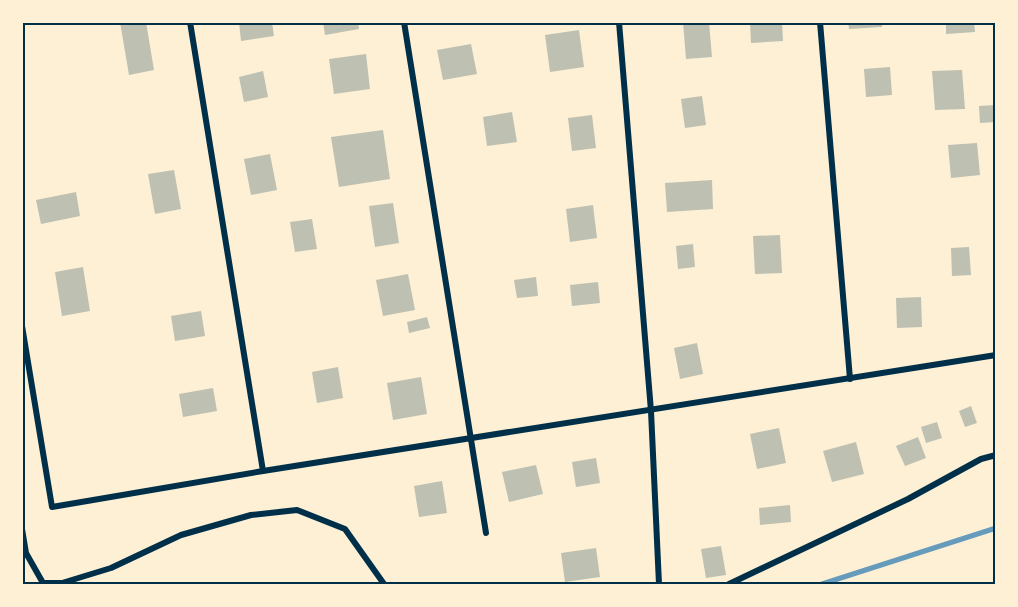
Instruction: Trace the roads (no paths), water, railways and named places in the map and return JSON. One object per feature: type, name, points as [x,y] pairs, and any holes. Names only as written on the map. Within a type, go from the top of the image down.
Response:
[{"type":"street","points":[[190,22],[263,471]]},
{"type":"street","points":[[404,22],[486,533]]},
{"type":"street","points":[[619,22],[651,411],[659,585]]},
{"type":"street","points":[[820,22],[850,379]]},
{"type":"street","points":[[22,326],[52,507],[263,471],[471,440],[996,355]]},
{"type":"street","points":[[729,585],[908,500],[981,459],[996,455]]},
{"type":"street","points":[[22,529],[26,553],[43,583],[62,583],[111,568],[182,534],[251,515],[297,510],[345,529],[384,585]]},
{"type":"waterway","points":[[822,584],[996,528]]}]
